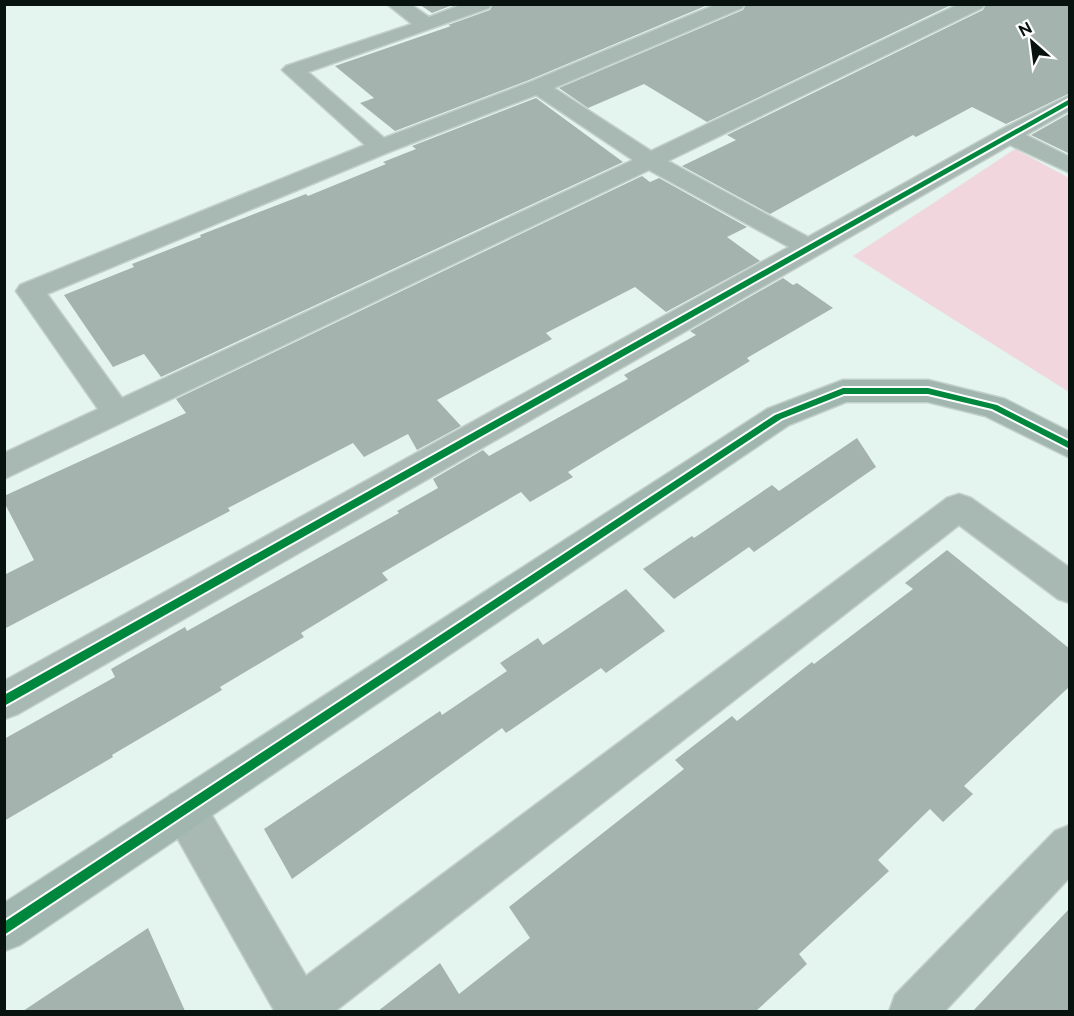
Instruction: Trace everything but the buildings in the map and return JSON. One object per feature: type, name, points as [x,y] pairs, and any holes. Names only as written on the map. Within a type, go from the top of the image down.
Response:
[{"type":"street","points":[[396,4],[427,25]]},
{"type":"street","points":[[381,147],[293,70],[482,4]]},
{"type":"street","points":[[117,413],[30,291],[381,147],[538,87],[735,4]]},
{"type":"street","points":[[4,467],[650,161],[975,4]]},
{"type":"street","points":[[538,87],[650,161],[808,247]]},
{"type":"street","points":[[4,701],[1070,101]]},
{"type":"street","points":[[1008,135],[1070,166]]},
{"type":"street","points":[[4,929],[789,413],[843,391],[928,391],[994,407],[1070,446]]},
{"type":"street","points":[[185,810],[300,1010],[959,507],[1070,588]]},
{"type":"street","points":[[912,1011],[1070,846]]},
{"type":"shaded area","points":[[1015,149],[1069,178],[1069,392],[853,256]]},
{"type":"cycle path","points":[[4,701],[1070,101]]},
{"type":"cycle path","points":[[4,929],[778,417],[843,391],[928,391],[994,407],[1070,446]]}]
